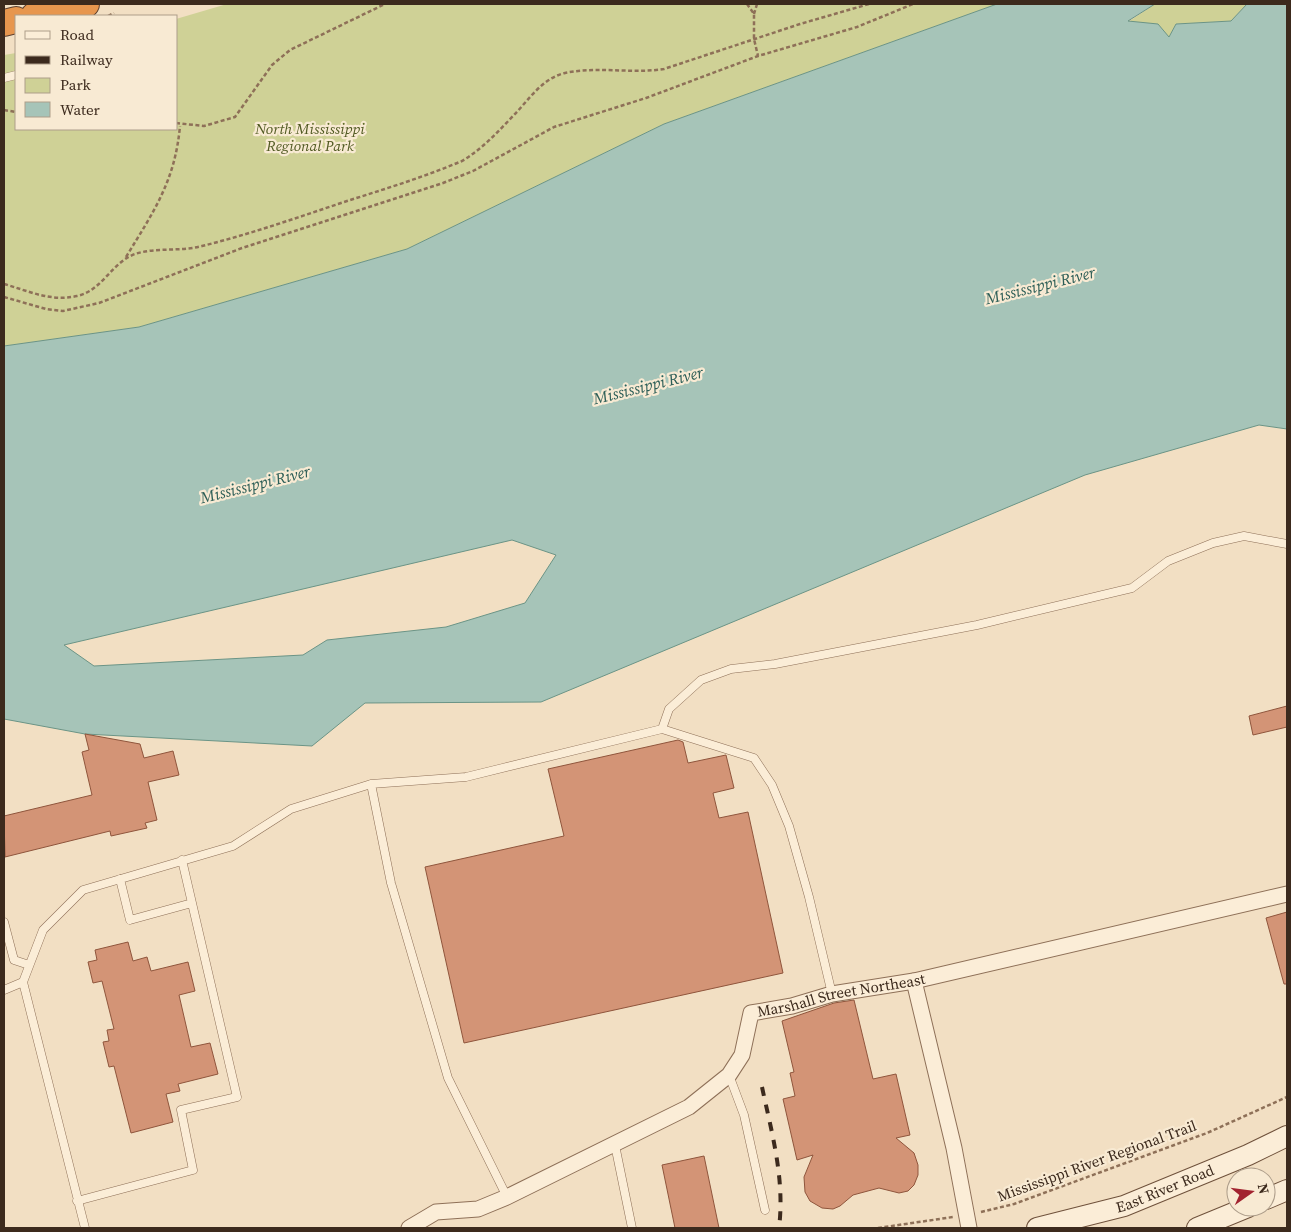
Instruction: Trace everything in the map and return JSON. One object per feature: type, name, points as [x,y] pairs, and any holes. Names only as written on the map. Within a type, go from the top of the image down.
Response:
[{"type":"highway","points":[[38,15],[86,4]]},
{"type":"street","name":"Marshall Street Northeast","points":[[409,1228],[436,1212],[478,1209],[507,1197],[689,1107],[729,1075],[742,1055],[751,1013],[792,1006],[832,994],[914,981],[1287,894]]},
{"type":"street","points":[[914,981],[954,1148],[968,1222]]},
{"type":"street","name":"East River Road","points":[[1038,1228],[1124,1206],[1248,1155],[1287,1136]]},
{"type":"street","points":[[1197,1228],[1226,1216]]},
{"type":"lane","points":[[662,729],[669,709],[701,680],[730,669],[775,664],[977,625],[1132,588],[1168,561],[1213,543],[1244,536],[1287,544]]},
{"type":"lane","points":[[85,1228],[23,982],[43,930],[83,890],[233,846],[290,809],[371,784],[466,777],[662,729],[754,758],[772,785],[789,826],[802,870],[832,994]]},
{"type":"lane","points":[[371,784],[391,882],[448,1078],[507,1197]]},
{"type":"lane","points":[[77,1201],[193,1170],[181,1110],[237,1097],[182,860]]},
{"type":"lane","points":[[120,879],[130,920],[192,903]]},
{"type":"lane","points":[[4,922],[14,960],[29,965]]},
{"type":"lane","points":[[4,990],[23,982]]},
{"type":"lane","points":[[729,1075],[744,1115],[765,1210]]},
{"type":"lane","points":[[615,1145],[632,1228]]},
{"type":"path","points":[[4,284],[42,296],[61,299],[79,296],[94,289],[125,258],[163,195],[178,155],[180,125],[204,126],[235,117],[272,65],[290,50],[385,4]]},
{"type":"path","points":[[747,4],[754,14]]},
{"type":"path","points":[[757,4],[754,14],[754,39],[758,56]]},
{"type":"path","points":[[125,258],[142,252],[184,250],[216,242],[442,170],[476,153],[547,81],[556,76],[583,71],[646,72],[664,69],[869,4]]},
{"type":"path","points":[[4,297],[46,309],[63,311],[99,303],[242,248],[443,183],[473,170],[554,127],[646,98],[758,56],[857,27],[913,4]]},
{"type":"path","points":[[110,15],[114,13]]},
{"type":"path","name":"Mississippi River Regional Trail","points":[[878,1228],[968,1222],[1207,1133],[1287,1097]]},
{"type":"green space","name":"North Mississippi Regional Park","points":[[227,4],[997,4],[664,124],[407,249],[139,327],[4,346],[4,55],[15,53],[15,130],[178,130],[178,18]]},
{"type":"green space","points":[[1155,4],[1247,4],[1231,21],[1176,24],[1169,37],[1128,22]]},
{"type":"water","name":"Mississippi River","points":[[997,4],[1155,4],[1128,21],[1158,24],[1169,37],[1176,24],[1231,21],[1247,4],[1287,4],[1287,429],[1259,425],[1085,475],[541,702],[365,703],[312,746],[85,734],[4,719],[4,346],[139,327],[407,249],[664,124]],"holes":[[[512,540],[556,555],[525,603],[446,627],[327,640],[303,655],[94,666],[64,645]]]},
{"type":"building","points":[[1287,706],[1287,727],[1253,735],[1249,716]]},
{"type":"building","points":[[85,734],[140,744],[144,758],[173,751],[179,775],[148,782],[157,820],[145,823],[147,828],[111,836],[110,831],[5,857],[4,816],[92,795],[82,752],[89,750]]},
{"type":"building","points":[[678,740],[683,742],[688,763],[726,755],[734,788],[713,793],[719,818],[748,812],[783,973],[464,1043],[425,867],[564,836],[548,769]]},
{"type":"building","points":[[1287,912],[1287,984],[1284,984],[1266,918]]},
{"type":"building","points":[[128,942],[133,961],[147,957],[151,971],[188,962],[195,991],[179,995],[191,1047],[210,1043],[218,1074],[178,1084],[180,1091],[166,1094],[173,1122],[131,1133],[114,1066],[109,1067],[103,1042],[109,1041],[107,1030],[114,1029],[102,981],[93,983],[88,962],[97,960],[95,950]]},
{"type":"building","points":[[854,1000],[873,1079],[896,1074],[910,1135],[896,1138],[914,1153],[918,1165],[918,1175],[914,1185],[908,1191],[899,1193],[879,1188],[853,1195],[840,1206],[833,1209],[822,1208],[810,1201],[805,1192],[804,1177],[813,1155],[797,1160],[783,1099],[795,1096],[790,1073],[794,1072],[782,1021],[834,1003]]},
{"type":"building","points":[[704,1156],[719,1228],[675,1228],[662,1165]]},
{"type":"railway","points":[[762,1087],[779,1174],[779,1228]]}]
